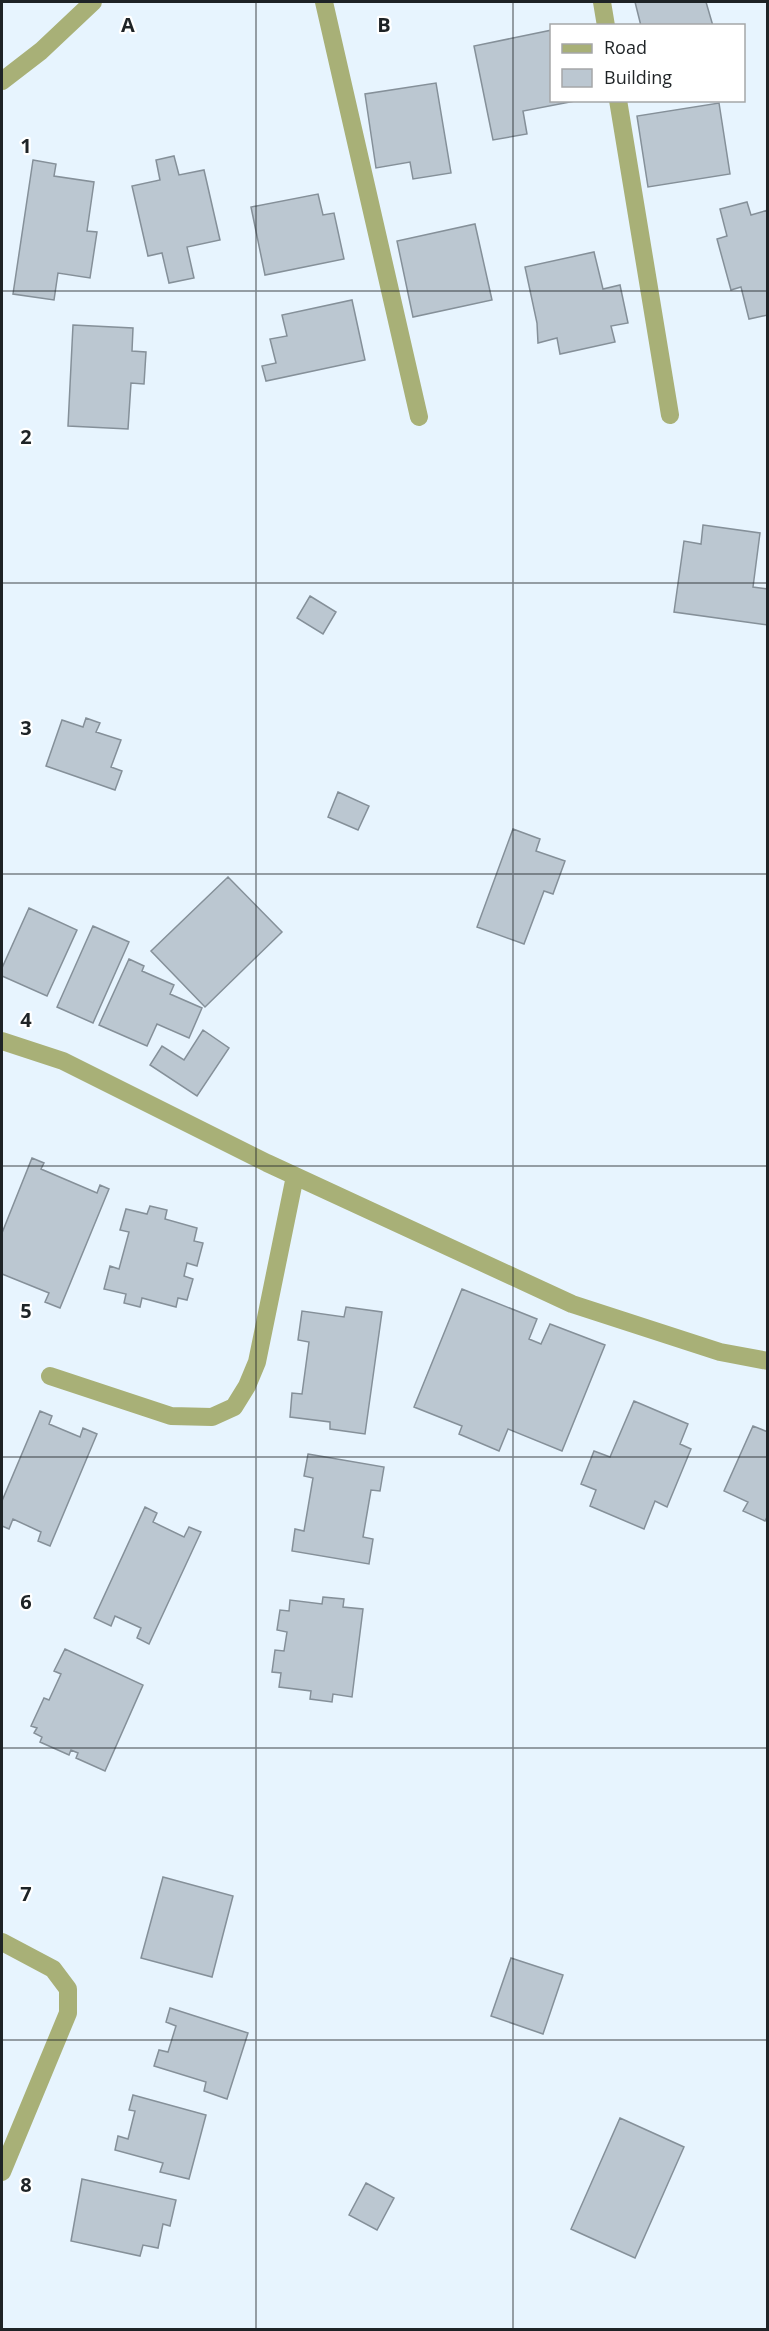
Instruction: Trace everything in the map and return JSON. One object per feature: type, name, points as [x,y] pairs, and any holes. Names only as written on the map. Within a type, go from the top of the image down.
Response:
[{"type":"street","points":[[2,81],[41,51],[93,2]]},
{"type":"street","points":[[324,2],[419,417]]},
{"type":"street","points":[[602,2],[606,24]]},
{"type":"street","points":[[618,102],[670,416]]},
{"type":"street","points":[[2,1041],[63,1060],[295,1176],[572,1304],[720,1352],[768,1361]]},
{"type":"street","points":[[50,1376],[171,1416],[212,1417],[234,1407],[247,1386],[257,1362],[295,1176]]},
{"type":"street","points":[[2,1942],[53,1969],[68,1989],[68,2013],[2,2172]]},
{"type":"building","points":[[635,2],[706,2],[712,24],[640,24]]},
{"type":"building","points":[[550,30],[550,102],[570,102],[523,111],[527,134],[493,140],[474,46]]},
{"type":"building","points":[[436,83],[451,173],[413,179],[410,162],[376,168],[365,94]]},
{"type":"building","points":[[719,103],[730,174],[648,187],[637,116]]},
{"type":"building","points":[[174,156],[179,175],[204,170],[220,240],[187,247],[194,278],[169,283],[162,253],[148,256],[132,186],[160,180],[156,160]]},
{"type":"building","points":[[33,160],[56,164],[54,176],[94,182],[87,231],[97,232],[90,278],[58,273],[54,300],[13,294]]},
{"type":"building","points":[[318,194],[323,215],[334,213],[344,259],[265,275],[251,207]]},
{"type":"building","points":[[747,202],[751,215],[768,210],[768,315],[749,319],[741,287],[731,290],[717,239],[727,236],[720,209]]},
{"type":"building","points":[[475,224],[492,300],[413,317],[397,241]]},
{"type":"building","points":[[594,252],[603,289],[620,285],[628,323],[611,326],[615,342],[560,354],[557,338],[538,343],[537,323],[525,267]]},
{"type":"building","points":[[352,300],[365,360],[266,381],[262,366],[276,363],[270,339],[287,336],[282,315]]},
{"type":"building","points":[[73,325],[133,328],[132,351],[146,352],[144,384],[131,383],[128,429],[68,426]]},
{"type":"building","points":[[703,525],[760,533],[753,587],[768,589],[768,625],[674,612],[684,541],[701,544]]},
{"type":"building","points":[[310,596],[336,612],[323,634],[297,618]]},
{"type":"building","points":[[86,718],[100,723],[96,732],[121,740],[111,767],[122,771],[115,790],[46,766],[62,720],[83,727]]},
{"type":"building","points":[[338,792],[369,806],[358,830],[328,817]]},
{"type":"building","points":[[513,829],[540,839],[536,851],[565,861],[553,894],[544,891],[524,944],[477,927]]},
{"type":"building","points":[[228,877],[282,932],[205,1007],[151,951]]},
{"type":"building","points":[[29,908],[77,930],[47,996],[2,976],[2,968]]},
{"type":"building","points":[[93,926],[129,942],[93,1023],[57,1007]]},
{"type":"building","points":[[129,959],[144,966],[142,971],[174,985],[170,994],[202,1008],[189,1038],[157,1024],[147,1046],[99,1025]]},
{"type":"building","points":[[203,1030],[229,1048],[197,1096],[150,1065],[162,1046],[184,1060]]},
{"type":"building","points":[[32,1158],[44,1163],[41,1169],[97,1193],[100,1185],[109,1189],[60,1308],[45,1302],[49,1293],[2,1274],[2,1233]]},
{"type":"building","points":[[150,1206],[167,1210],[165,1219],[197,1228],[194,1241],[203,1243],[197,1266],[187,1263],[184,1276],[193,1279],[187,1300],[178,1298],[176,1307],[142,1298],[140,1307],[124,1303],[126,1294],[104,1289],[110,1266],[119,1269],[129,1232],[120,1230],[126,1209],[147,1214]]},
{"type":"building","points":[[462,1289],[537,1319],[529,1339],[541,1344],[550,1324],[605,1345],[562,1451],[508,1429],[499,1451],[459,1434],[462,1426],[414,1407]]},
{"type":"building","points":[[346,1307],[382,1312],[365,1434],[330,1429],[330,1422],[290,1417],[292,1393],[302,1394],[309,1342],[298,1340],[302,1311],[344,1317]]},
{"type":"building","points":[[634,1401],[688,1424],[680,1444],[691,1449],[667,1507],[655,1501],[644,1529],[590,1506],[596,1490],[581,1484],[594,1451],[610,1457]]},
{"type":"building","points":[[40,1411],[52,1416],[49,1424],[80,1437],[83,1428],[97,1434],[50,1546],[38,1541],[41,1532],[13,1519],[9,1529],[2,1526],[2,1501]]},
{"type":"building","points":[[753,1426],[768,1432],[768,1515],[765,1521],[743,1511],[748,1502],[724,1491]]},
{"type":"building","points":[[308,1454],[384,1467],[380,1491],[371,1490],[363,1537],[373,1539],[369,1564],[292,1551],[295,1529],[304,1531],[313,1478],[304,1476]]},
{"type":"building","points":[[145,1507],[157,1513],[153,1522],[184,1537],[189,1527],[201,1532],[149,1644],[137,1638],[141,1628],[115,1616],[111,1626],[94,1618]]},
{"type":"building","points":[[323,1597],[344,1599],[343,1607],[363,1609],[352,1697],[333,1694],[332,1702],[310,1699],[311,1691],[279,1687],[281,1673],[272,1672],[275,1650],[284,1651],[287,1632],[277,1630],[280,1610],[289,1611],[290,1600],[322,1604]]},
{"type":"building","points":[[65,1649],[143,1685],[105,1771],[76,1758],[78,1753],[71,1750],[69,1755],[40,1742],[42,1737],[34,1733],[37,1728],[31,1726],[44,1698],[49,1700],[61,1674],[54,1671]]},
{"type":"building","points":[[163,1877],[233,1896],[212,1977],[141,1958]]},
{"type":"building","points":[[511,1958],[563,1975],[543,2034],[491,2016]]},
{"type":"building","points":[[170,2008],[248,2033],[227,2099],[204,2091],[206,2082],[154,2066],[159,2050],[168,2052],[176,2026],[166,2022]]},
{"type":"building","points":[[133,2095],[206,2115],[189,2179],[160,2172],[163,2163],[115,2150],[118,2136],[128,2139],[135,2111],[129,2110]]},
{"type":"building","points":[[620,2118],[684,2147],[635,2258],[571,2229]]},
{"type":"building","points":[[82,2179],[176,2200],[170,2226],[163,2224],[158,2248],[143,2245],[140,2256],[71,2241]]},
{"type":"building","points":[[366,2183],[394,2198],[377,2230],[349,2215]]}]
